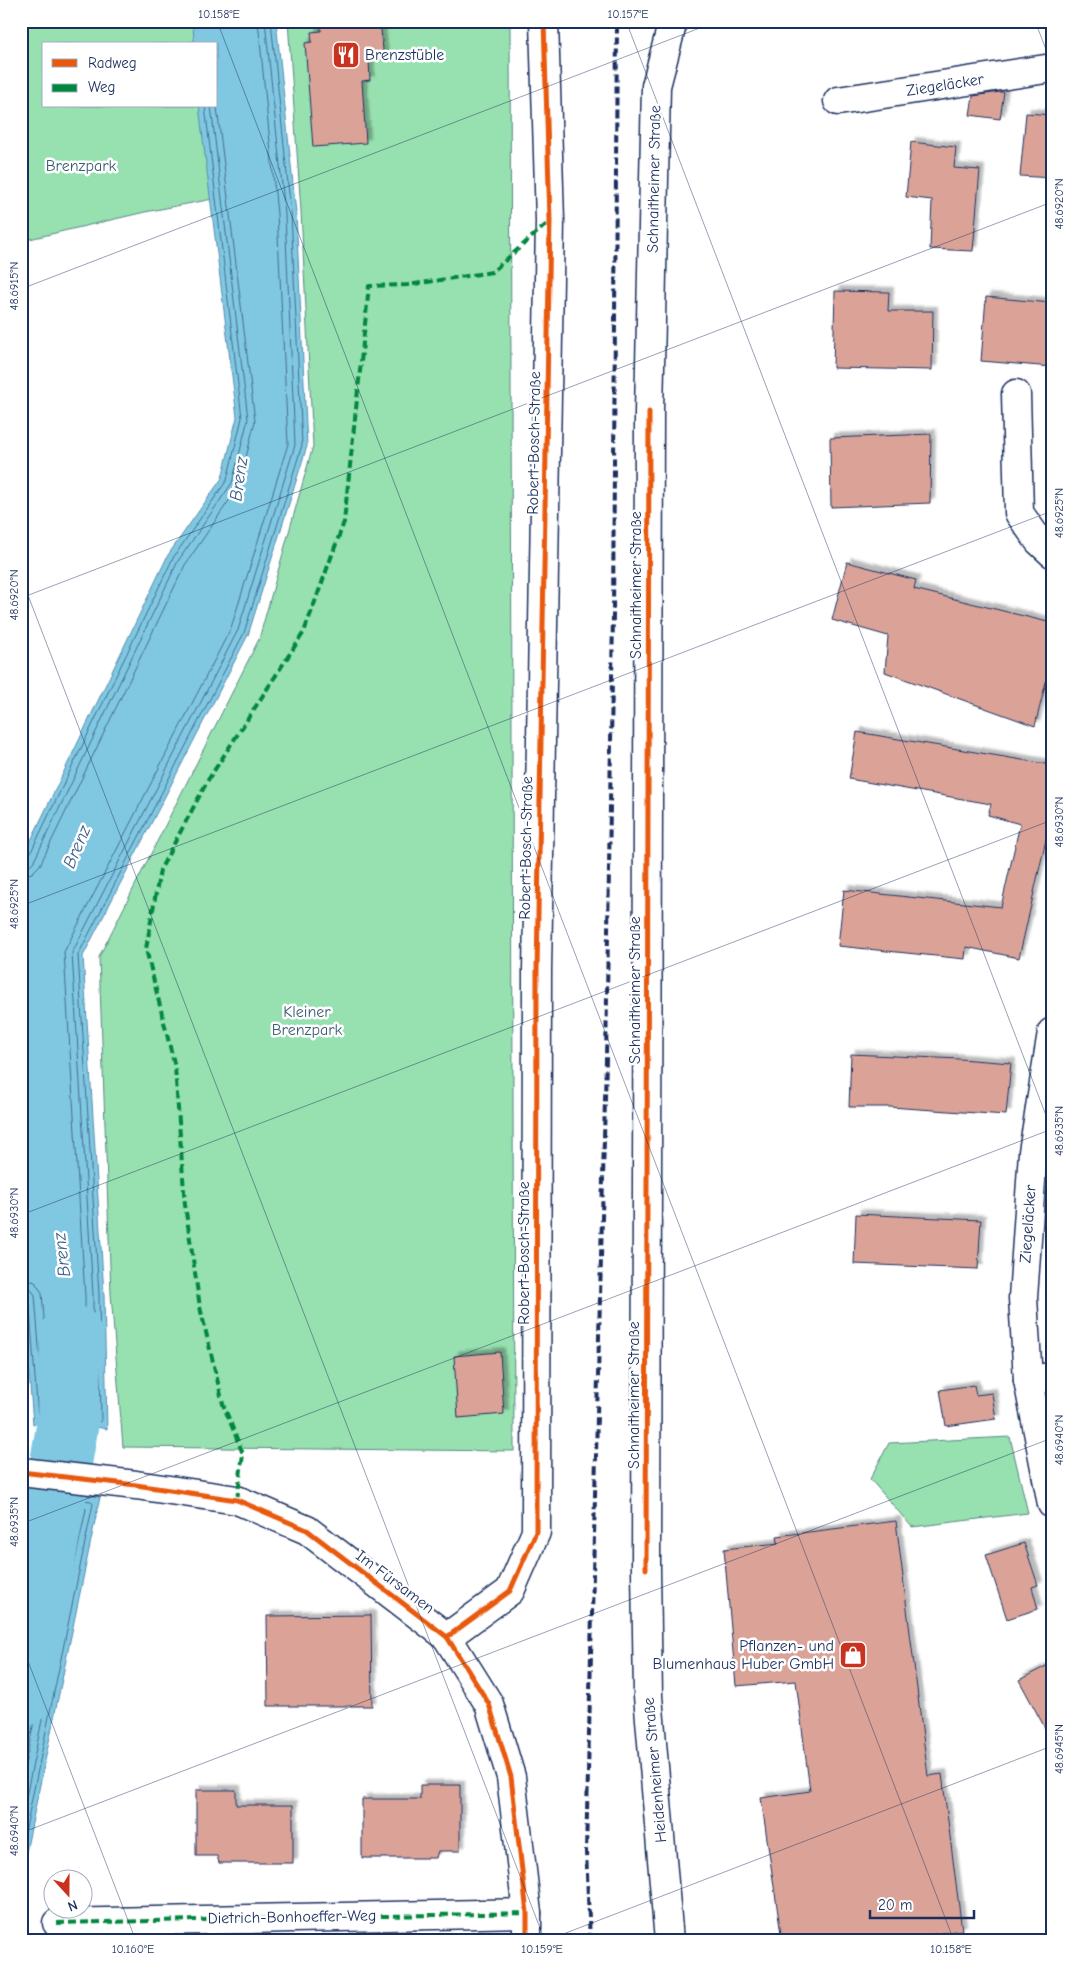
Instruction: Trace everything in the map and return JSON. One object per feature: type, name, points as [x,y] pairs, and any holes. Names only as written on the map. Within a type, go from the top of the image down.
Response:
[{"type":"street","name":"Robert-Bosch-Straße","points":[[447,1637],[510,1590],[536,1532],[536,971],[550,221],[544,21]]},
{"type":"street","name":"Schnaitheimer Straße","points":[[646,1569],[649,402],[656,86],[673,21]]},
{"type":"street","name":"Ziegeläcker","points":[[838,101],[1052,68]]},
{"type":"street","points":[[1016,394],[1019,514],[1038,541],[1052,553]]},
{"type":"street","name":"Ziegeläcker","points":[[1052,1032],[1033,1152],[1023,1298],[1040,1379],[1052,1504]]},
{"type":"street","name":"Im Fürsamen","points":[[21,1472],[136,1485],[237,1500],[307,1530],[447,1637],[489,1704],[511,1777],[527,1912],[527,1941]]},
{"type":"street","name":"Heidenheimer Straße","points":[[646,1569],[648,1696],[669,1941]]},
{"type":"street","name":"Dietrich-Bonhoeffer-Weg","points":[[57,1923],[527,1912]]},
{"type":"green space","name":"Brenzpark","points":[[21,21],[199,21],[201,42],[42,42],[42,108],[208,108],[218,198],[145,212],[21,241]]},
{"type":"green space","name":"Kleiner Brenzpark","points":[[288,21],[510,21],[514,1451],[123,1447],[111,1294],[99,957],[259,639],[313,446],[301,211]]},
{"type":"green space","points":[[1010,1437],[1028,1513],[912,1527],[870,1479],[889,1443]]},
{"type":"green space","points":[[103,1935],[103,1941],[59,1941],[60,1936]]},
{"type":"water","points":[[193,21],[276,21],[296,213],[307,446],[248,635],[83,956],[104,1295],[107,1429],[68,1422],[33,1424],[21,1270],[21,861],[168,555],[222,478],[237,417],[199,108],[218,108],[218,42],[194,42]]},
{"type":"water","points":[[25,1488],[100,1497],[21,1876],[21,1509]]},
{"type":"building","points":[[321,21],[380,21],[384,59],[369,60],[370,80],[362,81],[366,143],[313,147],[305,43],[312,42],[311,32],[321,31]]},
{"type":"building","points":[[1004,92],[1000,119],[970,115],[973,96]]},
{"type":"building","points":[[1026,113],[1052,115],[1052,178],[1020,176]]},
{"type":"building","points":[[911,142],[956,147],[954,168],[980,170],[973,251],[930,249],[932,200],[906,197]]},
{"type":"building","points":[[835,291],[889,292],[888,311],[933,311],[932,370],[833,368]]},
{"type":"building","points":[[986,297],[1052,303],[1052,367],[981,361]]},
{"type":"building","points":[[931,434],[930,503],[831,507],[830,438]]},
{"type":"building","points":[[847,562],[916,580],[914,589],[1052,623],[1052,658],[1035,726],[885,672],[888,636],[832,620]]},
{"type":"building","points":[[857,732],[1052,765],[1052,832],[1048,831],[1019,958],[966,947],[965,959],[838,946],[844,890],[1001,907],[1020,824],[988,815],[991,804],[849,779]]},
{"type":"building","points":[[851,1054],[1011,1063],[1006,1115],[890,1107],[849,1107]]},
{"type":"building","points":[[856,1214],[981,1220],[978,1269],[854,1264]]},
{"type":"building","points":[[500,1352],[504,1414],[458,1418],[454,1356]]},
{"type":"building","points":[[974,1385],[976,1395],[992,1393],[996,1419],[946,1426],[940,1390]]},
{"type":"building","name":"Pflanzen- und Blumenhaus Huber GmbH","points":[[896,1521],[928,1776],[942,1774],[962,1930],[887,1941],[782,1941],[761,1798],[810,1791],[796,1681],[736,1686],[724,1549],[778,1543],[777,1536]]},
{"type":"building","points":[[1024,1543],[1038,1585],[1032,1587],[1038,1609],[1007,1619],[986,1555]]},
{"type":"building","points":[[371,1615],[372,1706],[268,1706],[267,1616]]},
{"type":"building","points":[[1052,1663],[1052,1741],[1019,1680]]},
{"type":"building","points":[[420,1785],[460,1785],[460,1851],[438,1851],[436,1858],[362,1858],[362,1799],[420,1799]]},
{"type":"building","points":[[196,1790],[236,1790],[236,1805],[293,1805],[293,1863],[219,1863],[217,1856],[196,1856]]},
{"type":"waterway","name":"Brenz","points":[[21,1696],[68,1422],[71,1335]]},
{"type":"railway","points":[[590,1941],[586,1852],[606,1059],[613,615],[617,21]]},
{"type":"marked path","points":[[237,1500],[243,1454],[223,1404],[200,1307],[185,1205],[175,1067],[146,949],[160,870],[208,780],[304,632],[344,522],[369,286],[408,285],[492,272],[550,221]]},
{"type":"marked path","points":[[57,1923],[527,1913]]},
{"type":"cycle path","points":[[447,1637],[510,1591],[536,1532],[537,971],[550,221],[544,21]]},
{"type":"cycle path","points":[[646,1569],[649,412]]},
{"type":"cycle path","points":[[21,1472],[136,1485],[237,1500],[307,1530],[447,1637],[489,1704],[511,1777],[527,1913],[527,1941]]},
{"type":"place","name":"Brenzstüble","points":[[346,55]]},
{"type":"place","name":"Pflanzen- und Blumenhaus Huber GmbH","points":[[853,1655]]}]
